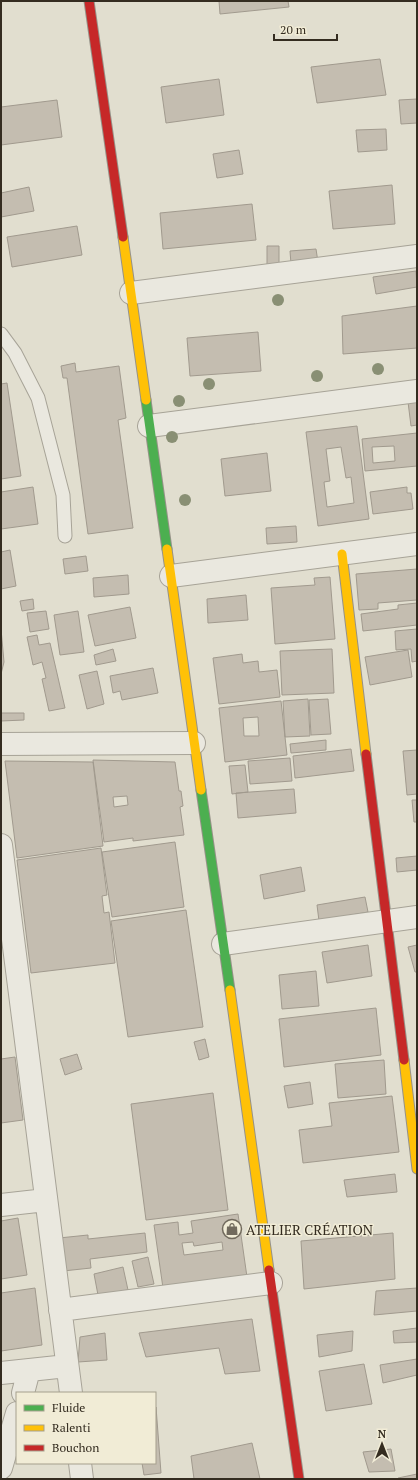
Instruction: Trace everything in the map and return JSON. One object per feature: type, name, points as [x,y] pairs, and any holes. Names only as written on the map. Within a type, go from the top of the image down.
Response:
[{"type":"street","points":[[89,1],[299,1479]]},
{"type":"street","points":[[131,293],[417,256]]},
{"type":"street","points":[[150,426],[417,391]]},
{"type":"street","points":[[171,576],[417,544]]},
{"type":"street","points":[[342,554],[417,1170]]},
{"type":"street","points":[[1,744],[194,743]]},
{"type":"street","points":[[1,845],[4,890],[71,1392]]},
{"type":"street","points":[[223,944],[417,917]]},
{"type":"street","points":[[1,1206],[46,1200]]},
{"type":"street","points":[[60,1310],[271,1282]]},
{"type":"street","points":[[1,1373],[67,1366]]},
{"type":"street","points":[[23,1392],[29,1370]]},
{"type":"street","points":[[1,1468],[16,1416]]},
{"type":"street","points":[[80,1464],[82,1479]]},
{"type":"lane","points":[[1,334],[15,353],[38,398],[62,495],[65,536]]},
{"type":"building","points":[[219,1],[288,1],[289,7],[220,14]]},
{"type":"building","points":[[380,59],[386,95],[317,103],[311,67]]},
{"type":"building","points":[[219,79],[224,115],[166,123],[161,87]]},
{"type":"building","points":[[417,99],[417,123],[401,124],[399,100]]},
{"type":"building","points":[[57,100],[62,137],[1,145],[1,107]]},
{"type":"building","points":[[386,129],[387,150],[358,152],[356,130]]},
{"type":"building","points":[[239,150],[243,174],[217,178],[213,154]]},
{"type":"building","points":[[392,185],[395,224],[333,229],[329,191]]},
{"type":"building","points":[[29,187],[34,211],[1,217],[1,193]]},
{"type":"building","points":[[252,204],[256,240],[163,249],[160,213]]},
{"type":"building","points":[[77,226],[82,255],[12,267],[7,237]]},
{"type":"building","points":[[267,246],[279,246],[279,267],[267,268]]},
{"type":"building","points":[[316,249],[318,262],[291,264],[290,251]]},
{"type":"building","points":[[416,271],[417,287],[376,294],[373,277]]},
{"type":"building","points":[[417,306],[417,348],[343,354],[342,316]]},
{"type":"building","points":[[258,332],[261,371],[190,376],[187,338]]},
{"type":"building","points":[[75,363],[76,372],[119,366],[126,418],[118,420],[133,528],[88,534],[67,378],[63,378],[61,366]]},
{"type":"building","points":[[7,383],[21,476],[1,479],[1,384]]},
{"type":"building","points":[[417,401],[417,425],[411,426],[408,402]]},
{"type":"building","points":[[357,426],[369,519],[318,526],[306,432]],"holes":[[[341,447],[346,478],[351,477],[354,503],[327,507],[324,482],[330,481],[326,449]]]},
{"type":"building","points":[[417,433],[417,466],[365,471],[362,439]],"holes":[[[394,446],[395,461],[373,463],[372,447]]]},
{"type":"building","points":[[267,453],[271,491],[225,496],[221,459]]},
{"type":"building","points":[[33,487],[38,524],[1,529],[1,492]]},
{"type":"building","points":[[407,487],[407,493],[411,493],[413,509],[373,514],[370,492]]},
{"type":"building","points":[[296,526],[297,542],[267,544],[266,528]]},
{"type":"building","points":[[10,550],[16,586],[1,589],[1,552]]},
{"type":"building","points":[[86,556],[88,571],[65,574],[63,559]]},
{"type":"building","points":[[417,569],[417,600],[378,603],[378,609],[359,610],[356,574]]},
{"type":"building","points":[[128,575],[129,594],[94,597],[93,578]]},
{"type":"building","points":[[330,577],[335,639],[275,644],[271,588],[315,585],[314,578]]},
{"type":"building","points":[[246,595],[248,620],[208,623],[207,599]]},
{"type":"building","points":[[33,599],[34,609],[22,611],[20,601]]},
{"type":"building","points":[[417,603],[417,625],[363,631],[361,614],[398,609],[398,605]]},
{"type":"building","points":[[130,607],[136,638],[95,646],[88,615]]},
{"type":"building","points":[[46,611],[49,629],[30,632],[27,613]]},
{"type":"building","points":[[78,611],[84,652],[60,655],[54,615]]},
{"type":"building","points":[[1,629],[4,662],[1,674]]},
{"type":"building","points":[[417,629],[417,661],[412,662],[411,649],[396,650],[395,631]]},
{"type":"building","points":[[37,635],[39,645],[50,643],[65,708],[49,711],[42,679],[46,678],[42,662],[33,665],[27,637]]},
{"type":"building","points":[[113,649],[116,661],[96,665],[94,655]]},
{"type":"building","points":[[332,649],[334,693],[282,695],[280,651]]},
{"type":"building","points":[[408,650],[412,677],[370,685],[365,657]]},
{"type":"building","points":[[242,654],[243,663],[258,661],[259,672],[277,670],[280,697],[219,704],[213,658]]},
{"type":"building","points":[[153,668],[158,693],[122,700],[120,691],[113,693],[110,676]]},
{"type":"building","points":[[97,671],[104,704],[87,709],[79,675]]},
{"type":"building","points":[[308,699],[310,736],[285,737],[283,701]]},
{"type":"building","points":[[328,699],[331,734],[311,735],[309,700]]},
{"type":"building","points":[[281,701],[287,755],[225,762],[219,708]],"holes":[[[258,717],[259,736],[244,736],[243,718]]]},
{"type":"building","points":[[1,713],[24,713],[24,720],[1,721]]},
{"type":"building","points":[[326,740],[326,750],[291,753],[290,744]]},
{"type":"building","points":[[351,749],[354,771],[295,778],[293,756]]},
{"type":"building","points":[[417,750],[417,794],[407,795],[403,751]]},
{"type":"building","points":[[290,758],[292,781],[250,784],[248,761]]},
{"type":"building","points":[[93,760],[175,762],[179,791],[181,791],[183,806],[180,807],[184,835],[133,841],[133,838],[104,842]],"holes":[[[127,796],[128,805],[114,807],[113,797]]]},
{"type":"building","points":[[5,761],[93,762],[103,846],[17,858]]},
{"type":"building","points":[[245,765],[248,792],[232,794],[229,766]]},
{"type":"building","points":[[294,789],[296,813],[238,818],[236,793]]},
{"type":"building","points":[[412,800],[417,800],[417,822],[414,822]]},
{"type":"building","points":[[175,842],[184,907],[112,917],[102,852]]},
{"type":"building","points":[[101,848],[107,895],[102,896],[104,913],[109,912],[115,963],[31,973],[17,860]]},
{"type":"building","points":[[417,856],[417,870],[397,872],[396,858]]},
{"type":"building","points":[[301,867],[305,891],[264,899],[260,875]]},
{"type":"building","points":[[365,897],[368,912],[319,921],[317,905]]},
{"type":"building","points":[[186,910],[203,1027],[128,1037],[111,921]]},
{"type":"building","points":[[368,945],[372,976],[327,983],[322,952]]},
{"type":"building","points":[[417,945],[417,972],[415,972],[408,947]]},
{"type":"building","points":[[316,971],[319,1006],[282,1009],[279,975]]},
{"type":"building","points":[[376,1008],[381,1055],[284,1067],[279,1019]]},
{"type":"building","points":[[205,1039],[209,1057],[199,1060],[194,1042]]},
{"type":"building","points":[[77,1054],[82,1069],[65,1075],[60,1059]]},
{"type":"building","points":[[15,1057],[23,1120],[1,1123],[1,1059]]},
{"type":"building","points":[[384,1060],[386,1094],[338,1098],[335,1064]]},
{"type":"building","points":[[310,1082],[313,1104],[288,1108],[284,1086]]},
{"type":"building","points":[[213,1093],[228,1210],[146,1220],[131,1104]]},
{"type":"building","points":[[392,1096],[399,1152],[303,1163],[299,1130],[332,1126],[329,1103]]},
{"type":"building","points":[[395,1174],[397,1192],[347,1197],[344,1180]]},
{"type":"building","points":[[238,1214],[247,1277],[163,1288],[154,1225],[178,1222],[179,1235],[193,1233],[191,1221]],"holes":[[[193,1242],[194,1246],[222,1242],[223,1250],[184,1255],[182,1243]]]},
{"type":"building","points":[[18,1218],[27,1275],[1,1279],[1,1221]]},
{"type":"building","points":[[145,1233],[147,1252],[90,1259],[91,1268],[63,1271],[59,1238],[88,1235],[88,1239]]},
{"type":"building","points":[[393,1233],[395,1279],[304,1289],[301,1241]]},
{"type":"building","points":[[148,1257],[154,1284],[138,1287],[132,1261]]},
{"type":"building","points":[[123,1267],[128,1290],[98,1295],[94,1274]]},
{"type":"building","points":[[35,1288],[42,1345],[1,1351],[1,1293]]},
{"type":"building","points":[[417,1288],[417,1311],[374,1315],[376,1291]]},
{"type":"building","points":[[252,1319],[260,1371],[225,1374],[219,1348],[146,1357],[139,1333]]},
{"type":"building","points":[[417,1328],[417,1342],[394,1343],[393,1331]]},
{"type":"building","points":[[353,1331],[352,1351],[319,1357],[317,1335]]},
{"type":"building","points":[[105,1333],[107,1360],[78,1362],[80,1337]]},
{"type":"building","points":[[417,1359],[417,1375],[383,1383],[380,1365]]},
{"type":"building","points":[[364,1364],[372,1404],[326,1411],[319,1371]]},
{"type":"building","points":[[156,1407],[161,1473],[144,1475],[142,1464],[156,1464]]},
{"type":"building","points":[[252,1443],[260,1479],[194,1479],[191,1456]]},
{"type":"building","points":[[391,1449],[395,1471],[369,1472],[363,1452]]},
{"type":"building","points":[[417,1474],[417,1479],[398,1479],[398,1478]]},
{"type":"traffic: fast","points":[[146,400],[167,549]]},
{"type":"traffic: fast","points":[[201,790],[230,990]]},
{"type":"traffic: slow","points":[[123,237],[146,400]]},
{"type":"traffic: slow","points":[[167,549],[201,790]]},
{"type":"traffic: slow","points":[[342,554],[366,754]]},
{"type":"traffic: slow","points":[[230,990],[269,1270]]},
{"type":"traffic: slow","points":[[404,1060],[417,1169]]},
{"type":"traffic: jam","points":[[89,1],[123,237]]},
{"type":"traffic: jam","points":[[366,754],[404,1060]]},
{"type":"traffic: jam","points":[[269,1270],[299,1479]]},
{"type":"place","name":"ATELIER CRÉATION","points":[[232,1229]]}]
